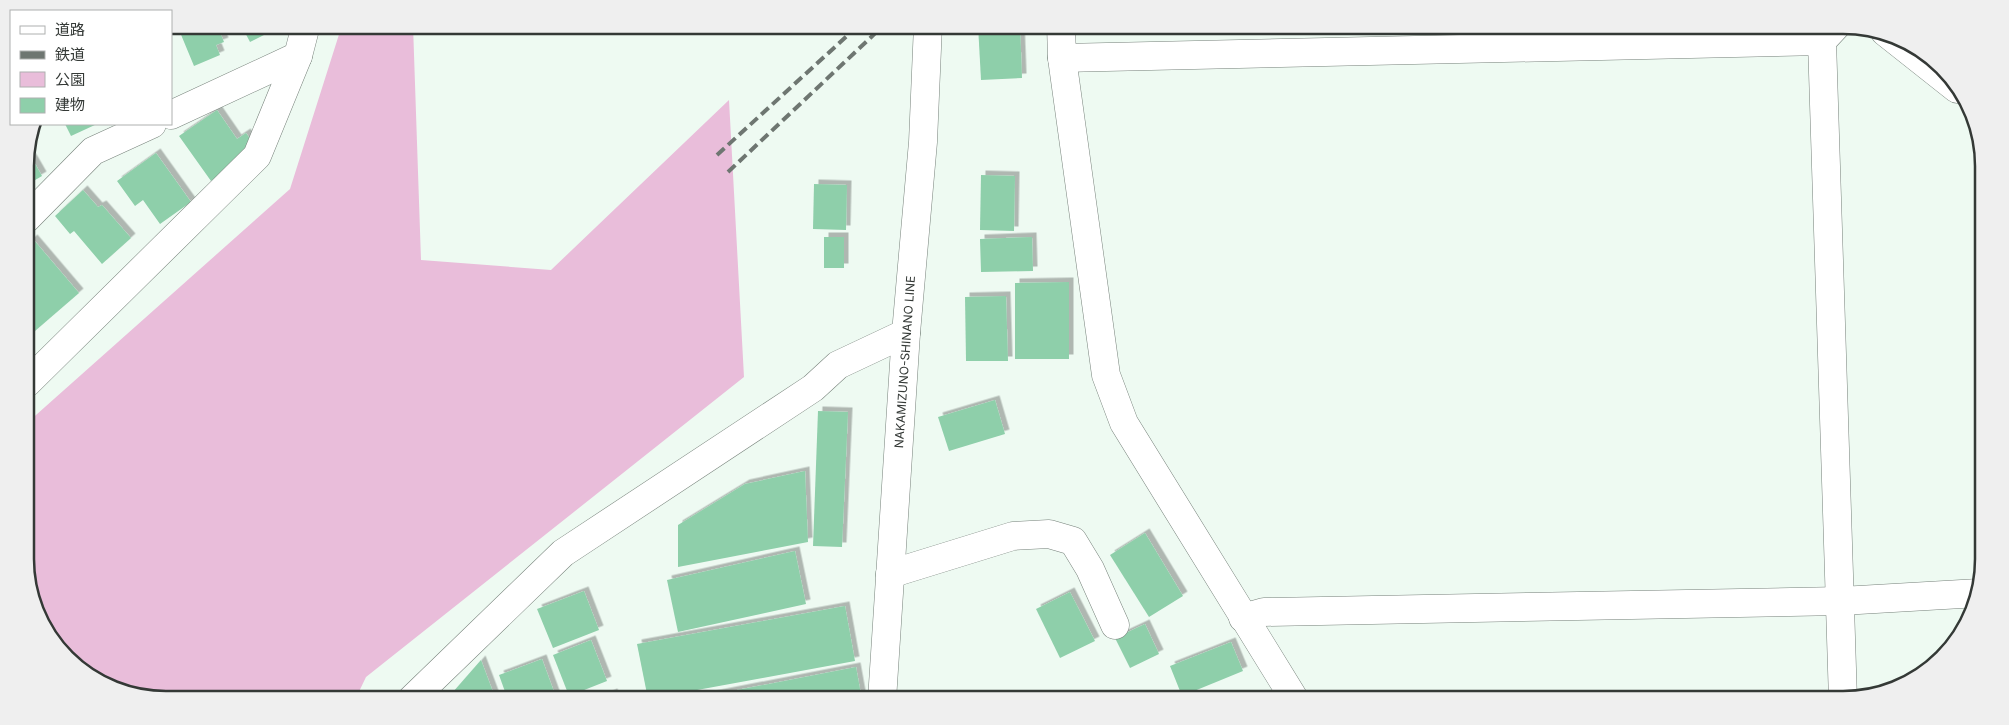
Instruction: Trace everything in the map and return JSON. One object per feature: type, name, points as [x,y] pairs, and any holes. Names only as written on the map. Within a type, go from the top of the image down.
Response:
[{"type":"street","points":[[34,371],[257,156],[298,56],[304,34]]},
{"type":"street","name":"NAKAMIZUNO-SHINANO LINE","points":[[883,691],[906,333],[923,142],[928,34]]},
{"type":"street","points":[[1061,34],[1062,58],[1106,375],[1124,423],[1289,691]]},
{"type":"street","points":[[1062,58],[1799,34]]},
{"type":"street","points":[[1830,34],[1843,691]]},
{"type":"street","points":[[1910,52],[1940,76]]},
{"type":"street","points":[[172,115],[298,56]]},
{"type":"street","points":[[34,212],[93,151],[150,125]]},
{"type":"street","points":[[420,691],[563,553],[813,388],[838,365],[906,333]]},
{"type":"street","points":[[890,574],[1013,536],[1050,534],[1073,542],[1090,569],[1115,625]]},
{"type":"street","points":[[1243,618],[1264,612],[1841,601],[1971,593]]},
{"type":"green space","points":[[339,34],[413,34],[421,260],[551,270],[729,100],[744,377],[366,677],[359,691],[165,691],[131,687],[107,678],[79,659],[56,633],[47,618],[41,602],[34,568],[34,417],[290,189]]},
{"type":"building","points":[[181,34],[221,34],[224,42],[216,45],[220,55],[194,66]]},
{"type":"building","points":[[246,34],[266,34],[250,42]]},
{"type":"building","points":[[978,34],[1020,34],[1022,78],[981,80]]},
{"type":"building","points":[[217,110],[237,139],[246,133],[256,147],[211,181],[179,136]]},
{"type":"building","points":[[66,125],[95,125],[71,136]]},
{"type":"building","points":[[156,153],[191,202],[160,224],[143,200],[135,206],[117,181]]},
{"type":"building","points":[[34,162],[42,176],[34,181]]},
{"type":"building","points":[[981,175],[1015,176],[1014,231],[980,230]]},
{"type":"building","points":[[814,184],[847,185],[846,230],[813,229]]},
{"type":"building","points":[[83,190],[98,207],[102,205],[131,238],[102,264],[74,231],[70,234],[55,216]]},
{"type":"building","points":[[824,237],[844,237],[844,268],[824,268]]},
{"type":"building","points":[[1032,237],[1033,271],[981,272],[980,239]]},
{"type":"building","points":[[34,240],[79,293],[34,332]]},
{"type":"building","points":[[1069,282],[1069,359],[1015,359],[1015,283]]},
{"type":"building","points":[[1006,296],[1008,361],[966,361],[965,297]]},
{"type":"building","points":[[995,400],[1005,434],[949,451],[938,417]]},
{"type":"building","points":[[818,411],[848,412],[842,547],[813,546]]},
{"type":"building","points":[[805,471],[808,542],[678,567],[678,525],[745,484]]},
{"type":"building","points":[[1145,533],[1183,596],[1149,617],[1110,555]]},
{"type":"building","points":[[795,551],[806,604],[678,632],[667,580]]},
{"type":"building","points":[[584,591],[599,630],[553,648],[537,609]]},
{"type":"building","points":[[1070,592],[1095,641],[1060,658],[1036,609]]},
{"type":"building","points":[[845,606],[855,661],[692,691],[646,691],[637,644]]},
{"type":"building","points":[[1145,624],[1159,654],[1130,668],[1115,638]]},
{"type":"building","points":[[591,640],[607,681],[582,691],[567,691],[553,655]]},
{"type":"building","points":[[1231,642],[1243,671],[1194,691],[1180,691],[1170,666]]},
{"type":"building","points":[[542,659],[554,691],[505,691],[499,675]]},
{"type":"building","points":[[481,660],[493,691],[454,691]]},
{"type":"building","points":[[856,667],[860,691],[732,691]]},
{"type":"railway","points":[[717,155],[849,34]]},
{"type":"railway","points":[[728,172],[874,34]]}]
